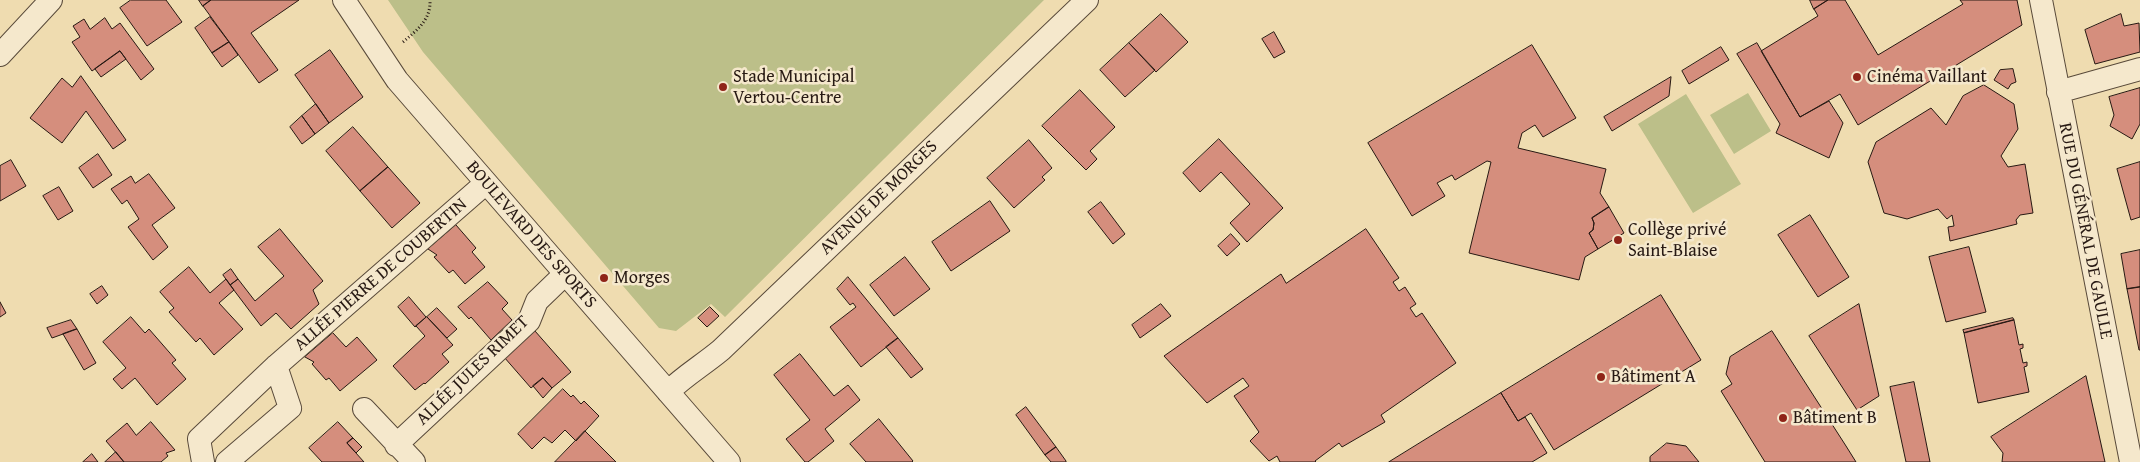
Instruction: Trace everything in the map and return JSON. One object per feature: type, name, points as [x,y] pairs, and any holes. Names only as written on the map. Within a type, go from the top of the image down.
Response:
[{"type":"street","points":[[0,55],[51,0]]},
{"type":"street","name":"BOULEVARD DES SPORTS","points":[[344,0],[397,80],[729,462]]},
{"type":"street","name":"AVENUE DE MORGES","points":[[668,392],[683,378],[702,366],[721,350],[1087,0]]},
{"type":"street","name":"RUE DU GÉNÉRAL DE GAULLE","points":[[2041,0],[2131,462]]},
{"type":"street","points":[[2058,92],[2140,69]]},
{"type":"street","name":"ALLÉE PIERRE DE COUBERTIN","points":[[203,462],[199,439],[276,366],[486,183]]},
{"type":"street","name":"ALLÉE JULES RIMET","points":[[396,444],[529,321],[537,301],[565,274]]},
{"type":"street","points":[[227,462],[290,408],[276,366]]},
{"type":"street","points":[[364,409],[414,462]]},
{"type":"path","points":[[383,58],[422,26],[431,11],[430,0]]},
{"type":"green space","points":[[388,0],[1044,0],[725,317],[711,304],[676,331],[659,328],[423,52]]},
{"type":"green space","points":[[1748,93],[1771,131],[1734,154],[1710,115]]},
{"type":"green space","points":[[1686,94],[1741,184],[1693,213],[1638,124]]},
{"type":"building","points":[[131,0],[166,0],[182,22],[147,46],[120,8]]},
{"type":"building","points":[[199,0],[211,0],[203,6]]},
{"type":"building","points":[[211,0],[299,0],[251,33],[278,70],[259,83],[203,6]]},
{"type":"building","points":[[1810,0],[1828,0],[1814,9]]},
{"type":"building","name":"Cinéma Vaillant","points":[[1828,0],[1845,0],[1878,55],[1963,4],[1960,0],[2017,0],[2022,25],[1858,125],[1840,94],[1800,117],[1761,51],[1818,16],[1814,9]]},
{"type":"building","points":[[1161,14],[1188,42],[1156,72],[1129,43]]},
{"type":"building","points":[[2121,14],[2124,26],[2139,23],[2140,52],[2095,64],[2085,30]]},
{"type":"building","points":[[210,17],[229,42],[212,53],[195,28]]},
{"type":"building","points":[[105,18],[112,29],[120,23],[154,69],[141,80],[120,51],[92,71],[72,42],[80,37],[73,26],[84,19],[90,29]]},
{"type":"building","points":[[1274,32],[1285,52],[1274,58],[1262,39]]},
{"type":"building","points":[[229,42],[238,55],[222,67],[212,53]]},
{"type":"building","points":[[1129,43],[1155,70],[1125,97],[1100,70]]},
{"type":"building","points":[[1757,43],[1800,117],[1829,101],[1843,123],[1829,158],[1776,133],[1780,124],[1737,54]]},
{"type":"building","points":[[1532,45],[1576,118],[1543,137],[1535,125],[1522,133],[1518,148],[1606,169],[1600,193],[1609,207],[1592,218],[1594,223],[1593,230],[1589,233],[1598,249],[1585,257],[1579,280],[1469,253],[1491,162],[1487,161],[1455,180],[1452,175],[1437,183],[1445,196],[1412,216],[1368,143]]},
{"type":"building","points":[[1721,47],[1729,60],[1689,84],[1682,71]]},
{"type":"building","points":[[330,50],[363,97],[329,123],[295,75]]},
{"type":"building","points":[[120,51],[126,59],[101,77],[95,69]]},
{"type":"building","points":[[2013,69],[2016,82],[2011,84],[2008,89],[1994,80],[2000,70]]},
{"type":"building","points":[[81,76],[126,140],[113,149],[86,111],[62,143],[30,118],[62,78],[72,87]]},
{"type":"building","points":[[1671,77],[1669,96],[1612,131],[1604,117]]},
{"type":"building","points":[[1984,85],[2014,104],[2018,129],[2001,156],[2008,167],[2025,164],[2033,213],[2020,215],[2016,220],[2017,224],[1950,241],[1948,227],[1954,226],[1952,215],[1947,219],[1938,209],[1907,219],[1884,213],[1868,162],[1876,142],[1931,108],[1946,125],[1963,96]]},
{"type":"building","points":[[2140,88],[2140,124],[2132,139],[2110,126],[2114,115],[2109,97]]},
{"type":"building","points":[[1080,90],[1115,127],[1090,151],[1097,159],[1086,170],[1042,126]]},
{"type":"building","points":[[316,104],[329,123],[315,134],[302,116]]},
{"type":"building","points":[[302,116],[315,134],[302,144],[290,127]]},
{"type":"building","points":[[353,127],[388,167],[360,191],[326,151]]},
{"type":"building","points":[[1219,139],[1283,208],[1247,242],[1230,223],[1250,204],[1221,172],[1200,192],[1183,173]]},
{"type":"building","points":[[1029,140],[1052,168],[1042,177],[1045,180],[1014,208],[987,178]]},
{"type":"building","points":[[98,154],[112,175],[93,188],[79,168]]},
{"type":"building","points":[[11,160],[26,186],[0,201],[0,166]]},
{"type":"building","points":[[2140,162],[2140,217],[2131,220],[2117,169]]},
{"type":"building","points":[[388,167],[420,203],[392,228],[360,191]]},
{"type":"building","points":[[149,174],[175,208],[152,225],[168,247],[153,260],[128,227],[139,219],[127,200],[122,204],[111,189],[131,176],[135,183]]},
{"type":"building","points":[[59,187],[73,211],[58,220],[43,196]]},
{"type":"building","points":[[990,201],[1010,231],[951,271],[932,242]]},
{"type":"building","points":[[1101,202],[1125,234],[1113,244],[1088,212]]},
{"type":"building","points":[[1609,207],[1624,233],[1598,249],[1589,233],[1593,230],[1594,223],[1592,218]]},
{"type":"building","points":[[1810,215],[1849,277],[1818,297],[1778,235]]},
{"type":"building","points":[[456,225],[476,248],[472,252],[485,267],[465,284],[453,270],[449,273],[434,257],[437,255],[428,249]]},
{"type":"building","points":[[280,229],[323,281],[313,290],[319,304],[291,329],[276,313],[261,326],[230,285],[238,279],[255,301],[284,276],[258,247]]},
{"type":"building","points":[[1366,229],[1399,278],[1393,282],[1399,291],[1405,287],[1416,304],[1410,308],[1416,317],[1422,313],[1456,363],[1381,415],[1385,422],[1342,447],[1339,443],[1316,462],[1280,462],[1277,456],[1269,461],[1250,441],[1259,432],[1234,396],[1249,386],[1243,378],[1207,403],[1164,356],[1281,274],[1286,283]]},
{"type":"building","points":[[1231,234],[1240,244],[1227,256],[1218,246]]},
{"type":"building","points":[[1969,247],[1986,312],[1946,322],[1929,257]]},
{"type":"building","points":[[2140,250],[2140,287],[2127,289],[2121,254]]},
{"type":"building","points":[[905,257],[930,289],[894,316],[870,285]]},
{"type":"building","points":[[189,267],[210,293],[226,279],[234,290],[219,303],[243,329],[214,355],[200,338],[196,342],[169,312],[174,308],[160,292]]},
{"type":"building","points":[[231,269],[238,279],[230,285],[223,275]]},
{"type":"building","points":[[848,277],[898,338],[861,367],[830,327],[856,307],[853,303],[850,305],[837,289]]},
{"type":"building","points":[[488,282],[508,303],[502,309],[512,320],[491,340],[471,317],[469,319],[458,307]]},
{"type":"building","points":[[102,286],[108,295],[97,304],[90,294]]},
{"type":"building","points":[[2140,287],[2140,350],[2139,350],[2127,289]]},
{"type":"building","name":"Bâtiment A","points":[[1661,295],[1701,360],[1554,450],[1531,413],[1518,421],[1501,393]]},
{"type":"building","points":[[409,297],[426,317],[415,327],[398,307]]},
{"type":"building","points":[[0,302],[6,313],[0,317]]},
{"type":"building","points":[[1161,304],[1171,316],[1140,338],[1132,325]]},
{"type":"building","points":[[1859,304],[1879,396],[1857,410],[1809,336]]},
{"type":"building","points":[[710,307],[719,316],[707,327],[698,318]]},
{"type":"building","points":[[437,308],[457,329],[447,338],[427,317]]},
{"type":"building","points":[[131,317],[145,333],[149,329],[176,360],[172,363],[186,379],[157,405],[135,378],[122,389],[113,379],[126,368],[103,342]]},
{"type":"building","points":[[427,317],[453,345],[442,354],[449,362],[425,384],[415,390],[393,366],[425,336],[416,326]]},
{"type":"building","points":[[2013,318],[2014,320],[1964,333],[1963,330]]},
{"type":"building","points":[[71,320],[77,329],[52,338],[47,328]]},
{"type":"building","points":[[2014,320],[2019,345],[2023,344],[2023,348],[2020,349],[2023,363],[2027,362],[2027,366],[2024,367],[2029,392],[1978,403],[1964,333]]},
{"type":"building","points":[[77,329],[96,363],[84,370],[63,334]]},
{"type":"building","points":[[535,331],[571,372],[552,388],[543,378],[531,388],[504,357]]},
{"type":"building","name":"Bâtiment B","points":[[1772,331],[1856,462],[1765,462],[1721,391],[1732,384],[1726,374],[1730,357]]},
{"type":"building","points":[[333,333],[346,347],[357,337],[377,360],[340,391],[329,378],[326,380],[312,364],[314,362],[305,357]]},
{"type":"building","points":[[898,338],[923,369],[911,378],[886,347]]},
{"type":"building","points":[[800,354],[834,396],[848,385],[860,400],[825,429],[834,441],[808,462],[805,462],[786,439],[810,420],[774,375]]},
{"type":"building","points":[[2086,376],[2105,462],[2002,462],[2003,453],[1991,437]]},
{"type":"building","points":[[543,378],[552,388],[543,398],[533,386]]},
{"type":"building","points":[[1914,382],[1930,462],[1906,462],[1890,387]]},
{"type":"building","points":[[563,389],[571,397],[573,395],[581,404],[584,401],[599,416],[576,441],[565,430],[552,443],[544,437],[532,449],[518,434]]},
{"type":"building","points":[[1501,393],[1518,421],[1525,417],[1547,453],[1532,462],[1389,462]]},
{"type":"building","points":[[1026,407],[1056,447],[1045,455],[1016,415]]},
{"type":"building","points":[[879,419],[912,462],[866,462],[850,444]]},
{"type":"building","points":[[151,422],[175,450],[166,453],[168,456],[161,462],[124,462],[106,441],[127,423],[136,435]]},
{"type":"building","points":[[338,422],[353,438],[347,443],[364,462],[322,462],[309,448]]},
{"type":"building","points":[[585,431],[616,462],[555,462]]},
{"type":"building","points":[[353,438],[362,447],[356,453],[347,443]]},
{"type":"building","points":[[1667,443],[1686,446],[1699,462],[1650,462],[1650,457]]},
{"type":"building","points":[[1056,447],[1066,462],[1051,462],[1045,455]]},
{"type":"building","points":[[116,452],[124,462],[105,462]]},
{"type":"building","points":[[92,454],[98,462],[83,462]]},
{"type":"place","name":"Cinéma Vaillant","points":[[1857,77]]},
{"type":"place","name":"Stade Municipal Vertou-Centre","points":[[723,87]]},
{"type":"place","name":"Collège privé Saint-Blaise","points":[[1618,240]]},
{"type":"place","name":"Morges","points":[[604,278]]},
{"type":"place","name":"Bâtiment A","points":[[1601,377]]},
{"type":"place","name":"Bâtiment B","points":[[1783,418]]}]
